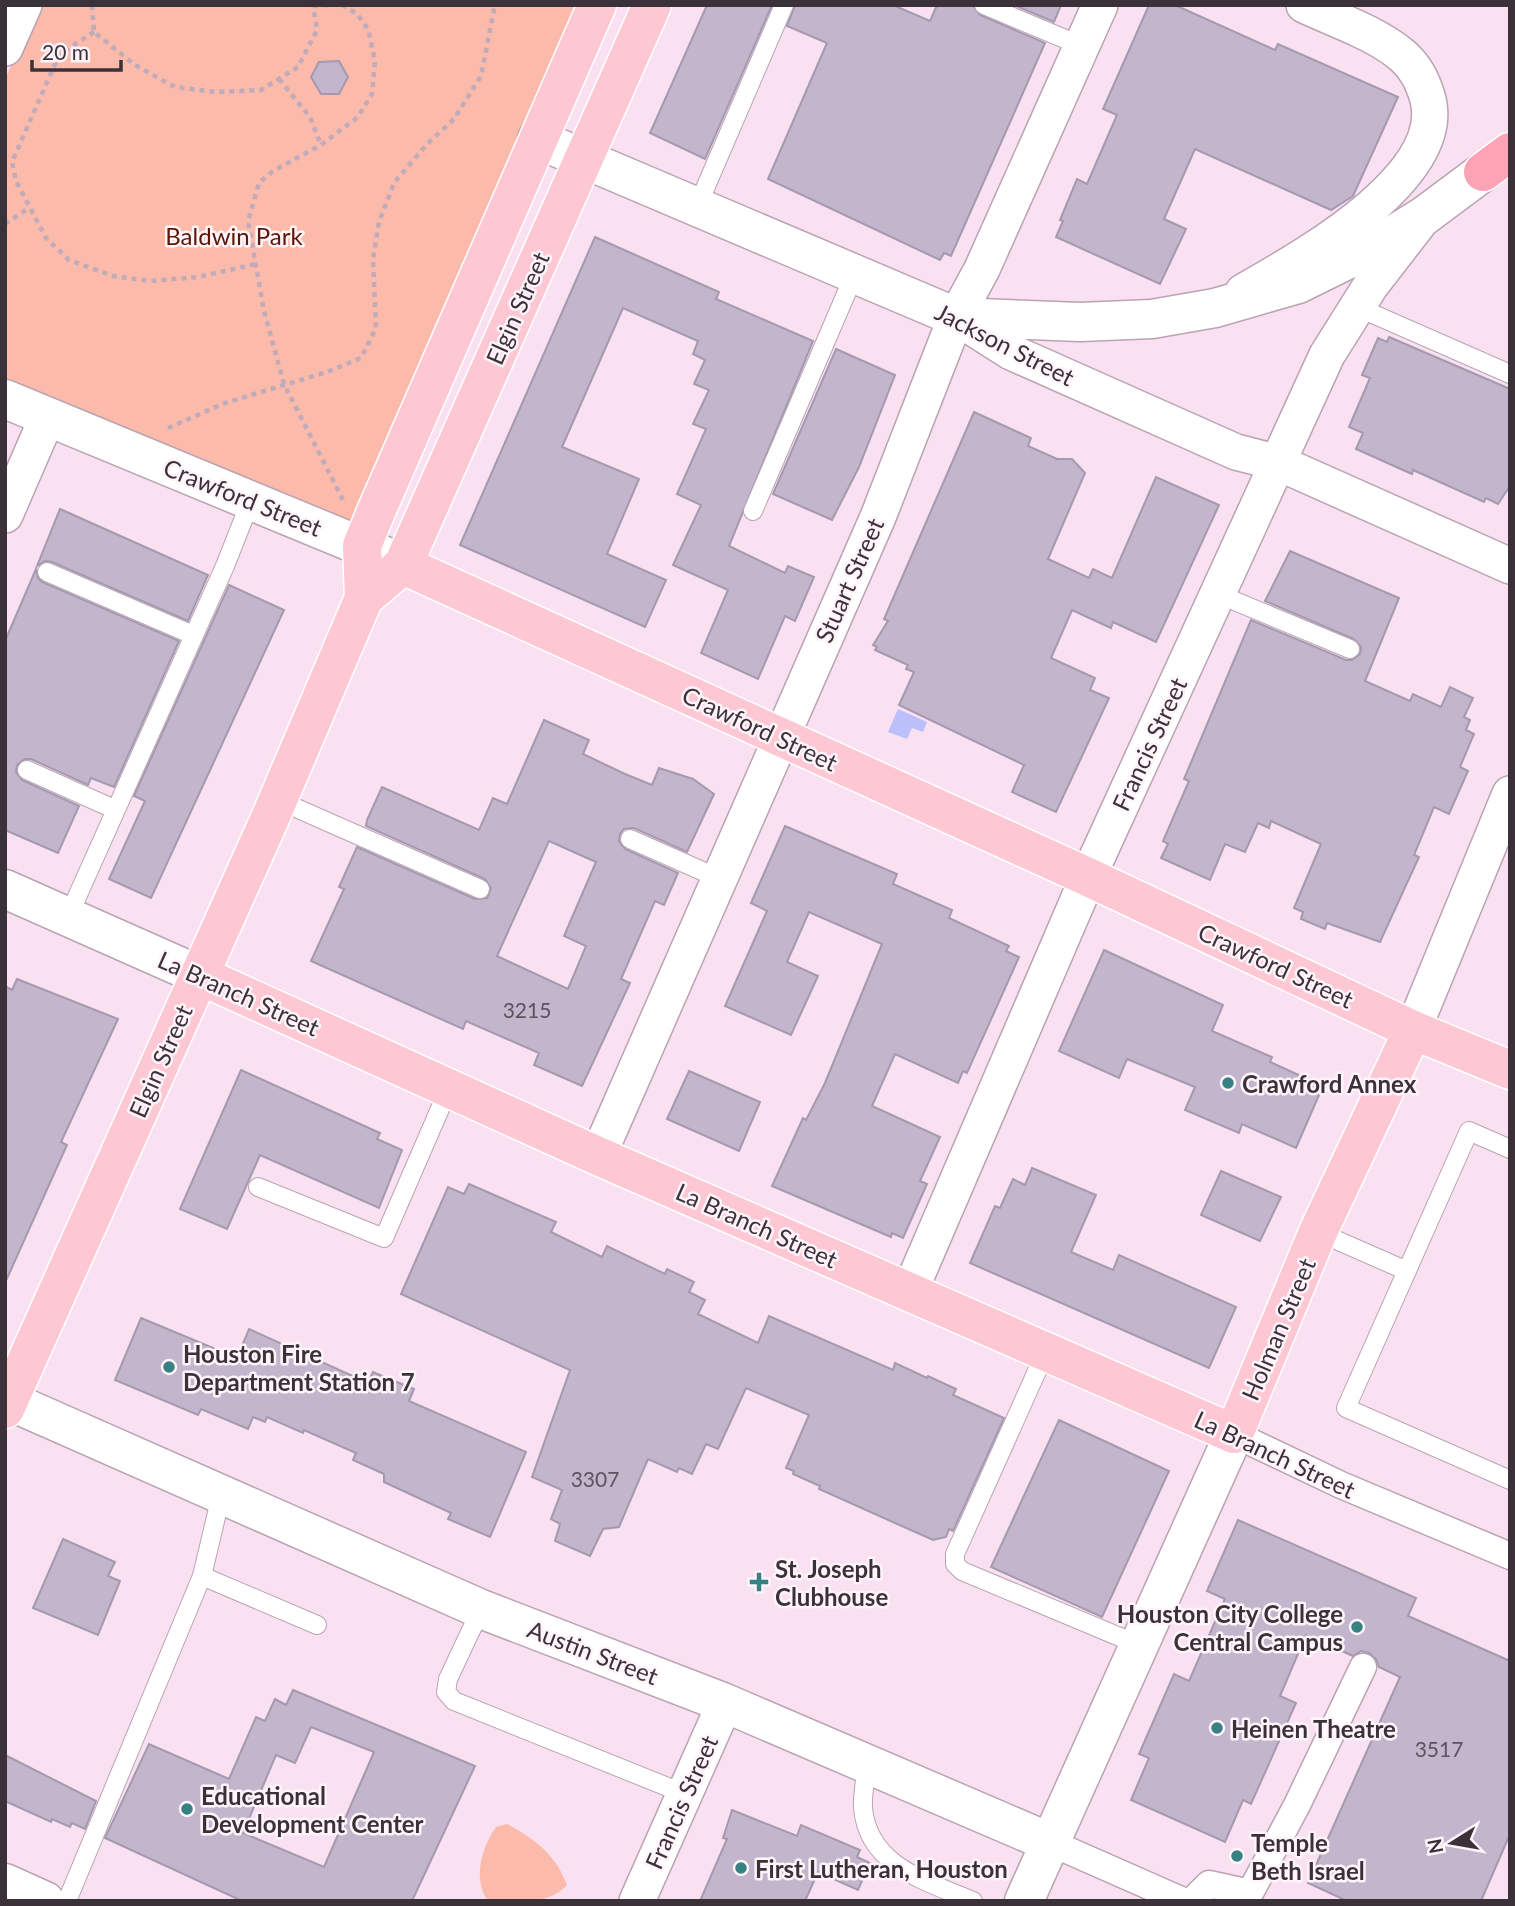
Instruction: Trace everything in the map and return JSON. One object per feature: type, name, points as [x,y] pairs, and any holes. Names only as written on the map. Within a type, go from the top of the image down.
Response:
[{"type":"main road","name":"Elgin Street","points":[[6,1403],[278,800],[364,598],[362,546],[597,5]]},
{"type":"main road","name":"Elgin Street","points":[[364,598],[404,565],[652,5]]},
{"type":"main road","name":"Crawford Street","points":[[404,565],[1088,877],[1413,1030],[1510,1070]]},
{"type":"main road","name":"La Branch Street","points":[[199,975],[598,1156],[1234,1434]]},
{"type":"main road","name":"Holman Street","points":[[1234,1434],[1318,1233],[1413,1030]]},
{"type":"street","points":[[5,48],[24,5]]},
{"type":"street","name":"Stuart Street","points":[[598,1156],[779,737],[878,517],[956,317],[982,269],[1100,5]]},
{"type":"street","points":[[1215,307],[1301,259],[1394,188],[1416,159],[1429,131],[1432,111],[1421,75],[1403,56],[1304,5]]},
{"type":"street","name":"Jackson Street","points":[[537,139],[956,317],[1011,352],[1236,453],[1279,463],[1510,566]]},
{"type":"street","points":[[956,317],[1080,322],[1152,320],[1215,307],[1298,284],[1379,244],[1501,162]]},
{"type":"street","name":"Francis Street","points":[[910,1292],[1088,877],[1327,355],[1357,307],[1424,216]]},
{"type":"street","name":"Crawford Street","points":[[5,399],[404,565]]},
{"type":"street","points":[[5,515],[47,418]]},
{"type":"street","name":"Holman Street","points":[[1413,1030],[1506,814]]},
{"type":"street","name":"La Branch Street","points":[[5,889],[199,975]]},
{"type":"street","name":"Austin Street","points":[[6,1403],[481,1609],[725,1703],[1183,1901]]},
{"type":"street","name":"La Branch Street","points":[[1234,1434],[1341,1485],[1510,1556]]},
{"type":"street","name":"Holman Street","points":[[1024,1901],[1234,1434]]},
{"type":"street","points":[[1192,1901],[1209,1884],[1250,1893],[1297,1805],[1363,1667]]},
{"type":"street","name":"Francis Street","points":[[637,1901],[725,1703]]},
{"type":"street","points":[[5,1883],[45,1901]]},
{"type":"lane","points":[[697,207],[784,5]]},
{"type":"lane","points":[[984,5],[1082,46]]},
{"type":"lane","points":[[753,511],[855,274]]},
{"type":"lane","points":[[1357,307],[1510,374]]},
{"type":"lane","points":[[68,917],[251,500]]},
{"type":"lane","points":[[47,572],[193,635]]},
{"type":"lane","points":[[1218,594],[1350,649]]},
{"type":"lane","points":[[27,770],[114,809]]},
{"type":"lane","points":[[278,800],[480,889]]},
{"type":"lane","points":[[631,839],[718,878]]},
{"type":"lane","points":[[258,1187],[384,1238],[449,1088]]},
{"type":"lane","points":[[1510,1149],[1469,1131],[1346,1408],[1510,1480]]},
{"type":"lane","points":[[1318,1233],[1407,1272]]},
{"type":"lane","points":[[1046,1352],[955,1555],[955,1564],[962,1571],[1139,1645]]},
{"type":"lane","points":[[67,1901],[202,1576],[221,1496]]},
{"type":"lane","points":[[202,1576],[317,1625]]},
{"type":"lane","points":[[481,1609],[448,1679],[446,1692],[454,1701],[685,1794]]},
{"type":"lane","points":[[867,1764],[863,1805],[873,1844],[903,1869],[973,1901]]},
{"type":"path","points":[[92,5],[94,32],[135,65],[175,86],[215,92],[261,90],[298,67],[317,30],[313,5],[328,5]]},
{"type":"path","points":[[342,5],[357,14],[368,29],[375,61],[372,94],[358,117],[321,145],[273,171],[259,183],[248,221],[264,311],[284,384],[346,506]]},
{"type":"path","points":[[161,431],[225,403],[361,358],[376,328],[373,258],[379,222],[394,183],[426,145],[454,119],[481,76],[495,5]]},
{"type":"path","points":[[94,32],[59,55],[12,162],[16,181],[46,238],[69,260],[113,276],[150,281],[198,277],[256,264]]},
{"type":"path","points":[[279,79],[310,117],[321,145]]},
{"type":"path","points":[[5,224],[29,208]]},
{"type":"green space","name":"Baldwin Park","points":[[38,5],[576,5],[359,530],[5,383],[5,79]]},
{"type":"green space","points":[[507,1824],[543,1849],[557,1865],[567,1885],[559,1892],[541,1899],[488,1901],[481,1883],[483,1853],[496,1827]]},
{"type":"water","points":[[898,709],[927,722],[923,732],[912,728],[907,739],[888,732]]},
{"type":"building","points":[[707,5],[772,5],[705,159],[650,133]]},
{"type":"building","points":[[795,5],[893,5],[930,21],[937,5],[973,5],[980,15],[1045,43],[951,256],[944,253],[940,260],[768,179],[827,43],[787,26]]},
{"type":"building","points":[[1014,5],[1061,5],[1054,22]]},
{"type":"building","points":[[1149,5],[1175,5],[1275,50],[1278,44],[1398,97],[1353,196],[1331,210],[1195,149],[1164,219],[1186,229],[1160,284],[1056,237],[1077,179],[1087,184],[1117,115],[1103,109]]},
{"type":"building","points":[[339,61],[348,77],[339,94],[321,94],[311,77],[319,62]]},
{"type":"building","points":[[595,237],[719,292],[716,299],[813,341],[729,546],[785,573],[788,566],[814,577],[795,621],[785,616],[758,679],[701,653],[728,590],[673,565],[701,505],[677,494],[706,429],[693,424],[709,390],[694,384],[705,360],[693,354],[698,341],[623,308],[562,447],[639,479],[607,554],[666,580],[645,627],[460,545]]},
{"type":"building","points":[[1389,337],[1510,389],[1510,486],[1498,504],[1486,498],[1484,502],[1413,470],[1412,474],[1356,449],[1363,433],[1349,427],[1370,378],[1362,375],[1378,338],[1387,342]]},
{"type":"building","points":[[836,349],[895,375],[859,467],[832,520],[773,494]]},
{"type":"building","points":[[974,412],[1031,438],[1028,446],[1057,459],[1072,459],[1085,473],[1048,559],[1089,578],[1093,569],[1112,578],[1156,477],[1219,505],[1156,642],[1113,622],[1111,628],[1072,610],[1051,658],[1095,678],[1090,690],[1109,698],[1056,812],[1012,792],[1024,765],[899,705],[914,672],[906,669],[908,665],[875,650],[877,647],[873,645],[888,621],[884,619]]},
{"type":"building","points":[[60,509],[208,575],[188,621],[52,562],[45,561],[37,566]]},
{"type":"building","points":[[1290,551],[1399,598],[1365,681],[1410,701],[1413,694],[1441,707],[1450,687],[1473,698],[1464,717],[1470,720],[1466,730],[1474,734],[1460,767],[1468,771],[1449,814],[1434,807],[1414,855],[1419,857],[1380,942],[1327,923],[1325,929],[1301,919],[1303,912],[1294,908],[1321,844],[1271,821],[1269,828],[1258,823],[1245,852],[1225,844],[1210,880],[1161,858],[1168,844],[1163,841],[1189,781],[1184,779],[1251,620],[1346,660],[1352,660],[1360,654],[1361,647],[1354,639],[1265,601]]},
{"type":"building","points":[[36,569],[42,582],[179,641],[114,787],[91,778],[88,785],[31,759],[25,759],[17,765],[16,772],[22,780],[79,806],[58,853],[5,830],[5,641]]},
{"type":"building","points":[[229,585],[284,610],[151,898],[109,879],[145,801],[134,796]]},
{"type":"building","points":[[544,720],[589,740],[583,754],[625,774],[652,785],[659,768],[693,779],[714,794],[687,852],[634,828],[624,829],[620,834],[619,841],[625,849],[678,873],[664,905],[655,901],[621,979],[630,983],[582,1086],[534,1065],[539,1053],[466,1021],[463,1029],[311,961],[344,889],[339,887],[357,847],[475,899],[487,898],[491,888],[485,879],[366,826],[382,787],[479,830],[493,798],[507,804]],"holes":[[[549,841],[596,862],[564,936],[586,946],[568,989],[497,956]]]},
{"type":"building","points":[[785,826],[897,874],[893,884],[952,910],[949,918],[1009,946],[1006,951],[1019,957],[967,1073],[963,1071],[958,1083],[895,1054],[872,1106],[940,1137],[920,1181],[927,1184],[903,1238],[892,1233],[891,1237],[772,1186],[803,1118],[806,1120],[825,1083],[882,944],[809,912],[787,962],[818,976],[791,1035],[725,1006],[767,911],[751,903]]},
{"type":"building","points":[[1104,950],[1223,1005],[1212,1031],[1272,1057],[1270,1062],[1323,1086],[1296,1148],[1242,1124],[1239,1133],[1185,1110],[1195,1087],[1127,1059],[1119,1078],[1059,1051]]},
{"type":"building","points":[[17,979],[118,1019],[61,1142],[67,1145],[5,1283],[5,986],[12,990]]},
{"type":"building","points":[[241,1070],[380,1133],[377,1139],[402,1150],[379,1208],[260,1155],[227,1229],[180,1209]]},
{"type":"building","points":[[689,1071],[760,1102],[739,1151],[667,1119]]},
{"type":"building","points":[[1032,1168],[1096,1195],[1071,1252],[1113,1270],[1119,1255],[1236,1307],[1209,1368],[970,1263],[995,1206],[1000,1208],[1013,1179],[1025,1185]]},
{"type":"building","points":[[1221,1171],[1281,1197],[1260,1241],[1201,1215]]},
{"type":"building","points":[[469,1184],[556,1222],[551,1232],[602,1257],[607,1246],[665,1274],[667,1269],[694,1282],[689,1292],[705,1300],[698,1314],[758,1343],[769,1316],[893,1370],[895,1363],[927,1378],[928,1376],[956,1389],[953,1395],[1004,1418],[953,1531],[949,1529],[946,1537],[933,1540],[819,1489],[820,1486],[793,1474],[794,1471],[786,1468],[809,1415],[746,1388],[718,1449],[706,1444],[692,1474],[679,1468],[677,1472],[648,1459],[619,1527],[603,1529],[590,1556],[555,1541],[560,1524],[551,1519],[562,1490],[532,1477],[570,1370],[401,1294],[448,1187],[464,1194]]},
{"type":"building","points":[[141,1318],[237,1358],[249,1329],[368,1383],[373,1372],[414,1389],[409,1401],[526,1452],[490,1537],[448,1519],[451,1513],[384,1482],[384,1474],[353,1460],[356,1453],[304,1430],[303,1433],[267,1417],[265,1422],[253,1417],[248,1429],[201,1409],[198,1415],[115,1380]]},
{"type":"building","points":[[1059,1420],[1169,1471],[1102,1617],[991,1567]]},
{"type":"building","points":[[1238,1520],[1416,1598],[1408,1616],[1510,1661],[1510,1834],[1481,1901],[1347,1901],[1308,1883],[1400,1677],[1379,1667],[1376,1659],[1369,1653],[1361,1651],[1353,1656],[1306,1635],[1280,1696],[1296,1703],[1251,1804],[1243,1800],[1225,1842],[1131,1800],[1149,1758],[1139,1754],[1174,1674],[1189,1681],[1225,1599],[1207,1591]]},
{"type":"building","points":[[63,1539],[115,1562],[108,1576],[120,1581],[98,1635],[33,1608]]},
{"type":"building","name":"Educational Development Center","points":[[293,1690],[475,1766],[412,1901],[242,1901],[105,1838],[149,1744],[229,1779],[256,1717],[265,1721],[275,1699],[286,1705]],"holes":[[[311,1727],[374,1752],[324,1867],[243,1833],[276,1755],[295,1763]]]},
{"type":"building","points":[[5,1755],[96,1801],[85,1829],[72,1823],[70,1827],[52,1819],[51,1822],[5,1801]]},
{"type":"building","points":[[732,1810],[797,1836],[801,1825],[860,1850],[857,1857],[870,1863],[858,1890],[818,1872],[805,1901],[700,1901],[727,1839],[723,1838]]},
{"type":"place","name":"Crawford Annex","points":[[1228,1083]]},
{"type":"place","name":"Houston Fire Department Station 7","points":[[169,1367]]},
{"type":"place","name":"St. Joseph Clubhouse","points":[[759,1582]]},
{"type":"place","name":"Houston City College Central Campus","points":[[1357,1627]]},
{"type":"place","name":"Heinen Theatre","points":[[1217,1728]]},
{"type":"place","name":"Educational Development Center","points":[[187,1809]]},
{"type":"place","name":"Temple Beth Israel","points":[[1237,1856]]},
{"type":"place","name":"First Lutheran, Houston","points":[[741,1868]]}]
